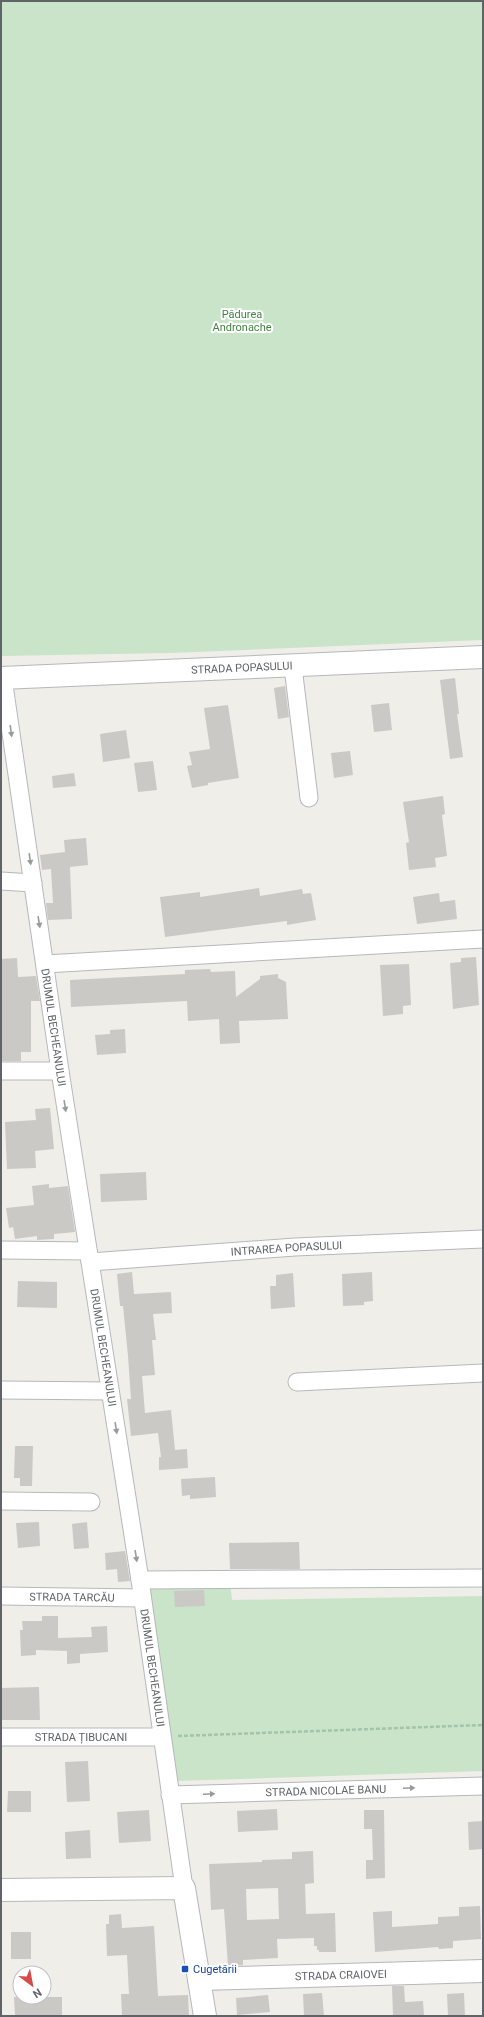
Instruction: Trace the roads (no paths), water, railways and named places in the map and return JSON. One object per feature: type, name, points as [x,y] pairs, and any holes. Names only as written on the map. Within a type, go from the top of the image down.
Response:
[{"type":"street","name":"STRADA POPASULUI","points":[[2,678],[293,667],[483,657]]},
{"type":"street","points":[[293,667],[309,798]]},
{"type":"street","name":"DRUMUL BECHEANULUI","points":[[2,678],[60,1071],[140,1580],[170,1795],[205,2016]]},
{"type":"street","points":[[1,881],[33,883]]},
{"type":"street","points":[[45,964],[483,939]]},
{"type":"street","points":[[1,1071],[60,1071]]},
{"type":"street","name":"INTRAREA POPASULUI","points":[[1,1250],[89,1256],[483,1239]]},
{"type":"street","points":[[297,1382],[483,1373]]},
{"type":"street","points":[[1,1390],[110,1392]]},
{"type":"street","points":[[1,1501],[91,1502]]},
{"type":"street","points":[[140,1580],[483,1578]]},
{"type":"street","name":"STRADA TARCĂU","points":[[1,1596],[142,1598]]},
{"type":"street","name":"STRADA ȚIBUCANI","points":[[1,1737],[162,1737]]},
{"type":"street","name":"STRADA NICOLAE BANU","points":[[170,1795],[483,1786]]},
{"type":"street","points":[[1,1890],[184,1888]]},
{"type":"street","name":"STRADA CRAIOVEI","points":[[200,1979],[483,1971]]},
{"type":"place","name":"Cugetării","points":[[185,1969]]},
{"type":"park label","name":"Pădurea Andronache","points":[[242,320]]}]
